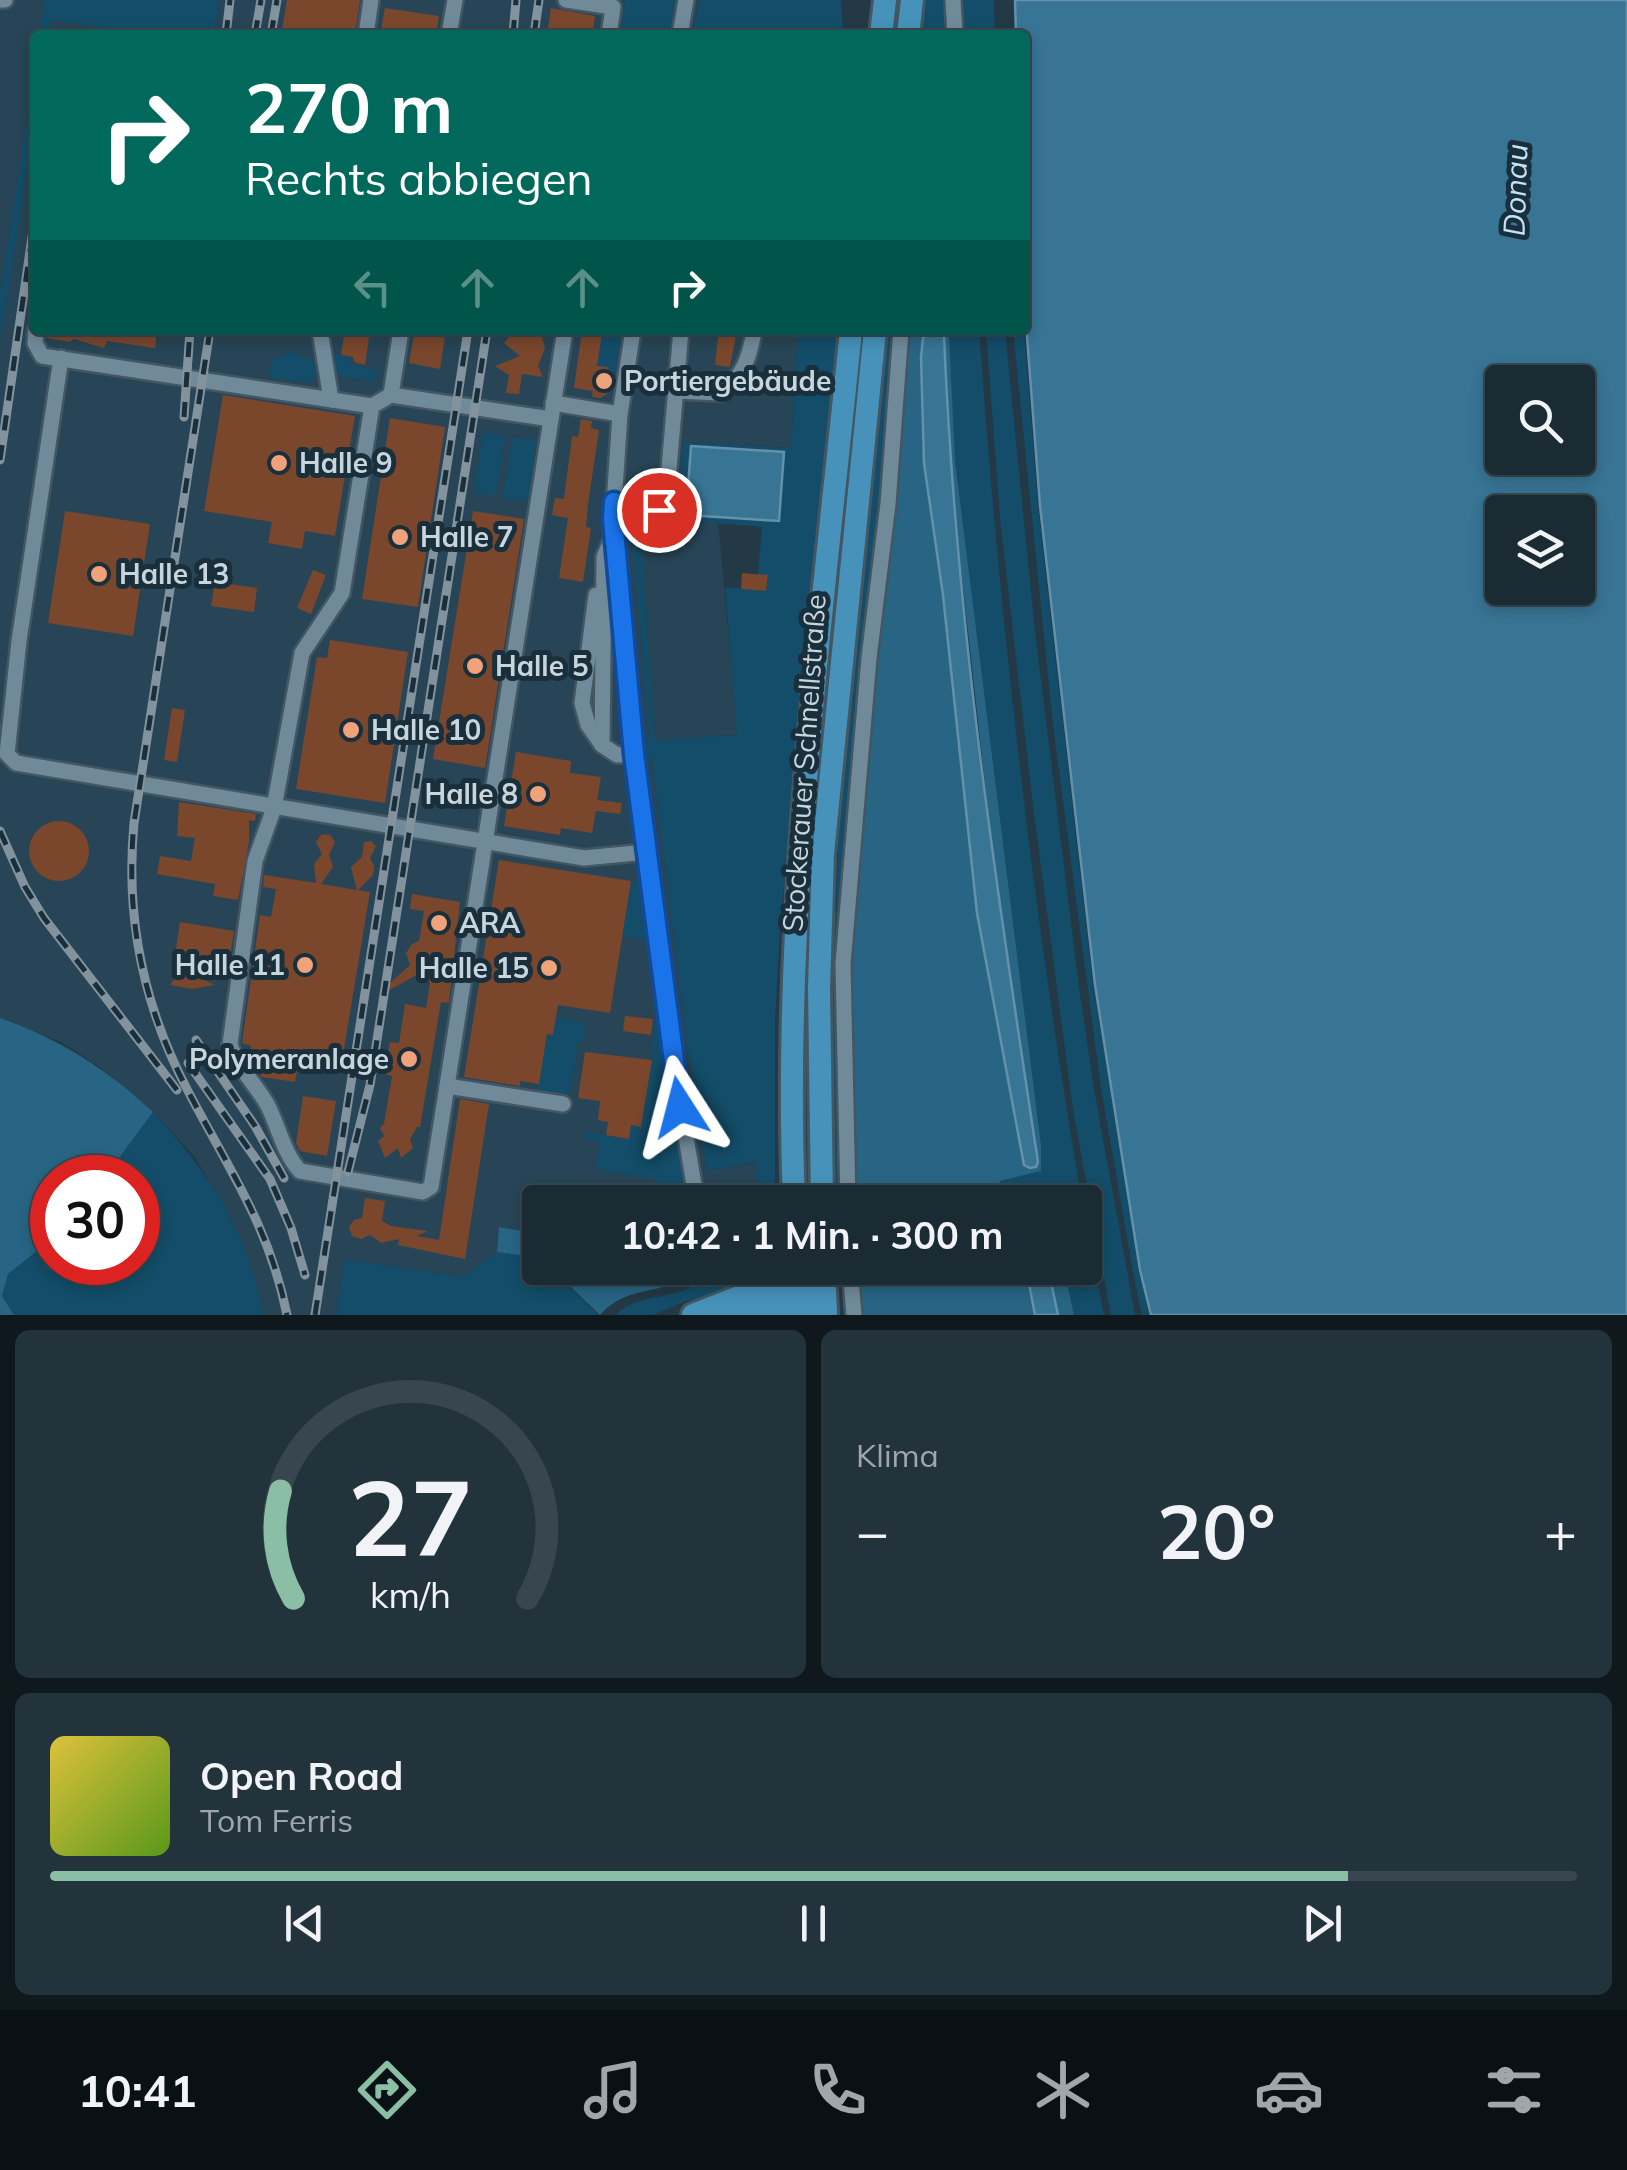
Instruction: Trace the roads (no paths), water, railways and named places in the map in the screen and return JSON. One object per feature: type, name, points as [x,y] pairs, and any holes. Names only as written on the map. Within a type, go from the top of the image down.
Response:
[{"type":"highway","points":[[870,0],[873,30]]},
{"type":"highway","points":[[881,30],[884,0]]},
{"type":"highway","points":[[909,30],[912,0]]},
{"type":"highway","name":"Stockerauer Schnellstraße","points":[[792,1185],[796,920],[851,335]]},
{"type":"highway","name":"Stockerauer Schnellstraße","points":[[822,1185],[819,989],[823,854],[875,335]]},
{"type":"highway","points":[[741,1308],[757,1285]]},
{"type":"highway","points":[[698,1314],[741,1308],[826,1308]]},
{"type":"street","points":[[367,30],[371,0]]},
{"type":"street","points":[[450,30],[454,0]]},
{"type":"street","points":[[566,0],[614,7],[610,30]]},
{"type":"street","points":[[681,30],[686,0]]},
{"type":"street","points":[[952,0],[955,30]]},
{"type":"street","points":[[35,335],[34,343],[42,356],[372,406],[391,395],[552,412],[620,414]]},
{"type":"street","points":[[321,335],[330,400]]},
{"type":"street","points":[[391,395],[401,335]]},
{"type":"street","points":[[372,406],[342,594],[302,653],[274,808],[255,861],[230,1044],[233,1055],[266,1103],[292,1163],[300,1172],[423,1192],[431,1187],[563,335]]},
{"type":"street","points":[[632,335],[620,414],[614,533],[646,852],[669,1038],[694,1185]]},
{"type":"street","points":[[614,502],[652,520],[666,503],[681,335]]},
{"type":"street","points":[[675,391],[721,393],[737,381],[749,361],[753,335]]},
{"type":"street","points":[[848,1185],[843,964],[901,335]]},
{"type":"street","points":[[61,358],[18,641],[7,754],[16,763],[584,858],[646,852]]},
{"type":"street","points":[[614,533],[604,556],[602,745],[618,755],[634,754]]},
{"type":"street","points":[[447,1086],[563,1104]]},
{"type":"street","points":[[851,1285],[854,1315]]},
{"type":"water","name":"Donau","points":[[1015,0],[1627,0],[1627,1315],[1151,1315],[1140,1270],[1095,985],[1040,506],[1027,335],[1030,335],[1030,30],[1016,30]]},
{"type":"water","points":[[944,335],[957,543],[968,646],[993,853],[1038,1162],[1030,1168],[1024,1165],[977,913],[943,595],[924,463],[923,338]]},
{"type":"water","points":[[691,446],[784,452],[779,521],[686,515]]},
{"type":"water","points":[[1029,1285],[1052,1285],[1058,1315],[1035,1315]]},
{"type":"railway","points":[[227,30],[230,0]]},
{"type":"railway","points":[[256,30],[261,0]]},
{"type":"railway","points":[[272,30],[277,0]]},
{"type":"railway","points":[[513,30],[516,0]]},
{"type":"railway","points":[[535,30],[539,0]]},
{"type":"railway","points":[[0,460],[30,251]]},
{"type":"railway","points":[[184,417],[190,335]]},
{"type":"railway","points":[[209,335],[134,823],[132,893],[141,961],[159,1027],[259,1225],[287,1315]]},
{"type":"railway","points":[[315,1315],[467,335]]},
{"type":"railway","points":[[348,1172],[370,1085],[486,335]]},
{"type":"railway","points":[[0,831],[44,918],[177,1090]]},
{"type":"railway","points":[[196,1040],[255,1126],[284,1178]]},
{"type":"railway","points":[[188,1063],[270,1179],[305,1275]]},
{"type":"place","name":"Portiergebäude","points":[[604,381]]},
{"type":"place","name":"Halle 9","points":[[279,463]]},
{"type":"place","name":"Halle 7","points":[[400,537]]},
{"type":"place","name":"Halle 13","points":[[99,574]]},
{"type":"place","name":"Halle 5","points":[[475,666]]},
{"type":"place","name":"Halle 10","points":[[351,730]]},
{"type":"place","name":"Halle 8","points":[[538,794]]},
{"type":"place","name":"ARA","points":[[439,923]]},
{"type":"place","name":"Halle 11","points":[[305,965]]},
{"type":"place","name":"Halle 15","points":[[549,968]]},
{"type":"place","name":"Polymeranlage","points":[[409,1059]]}]
